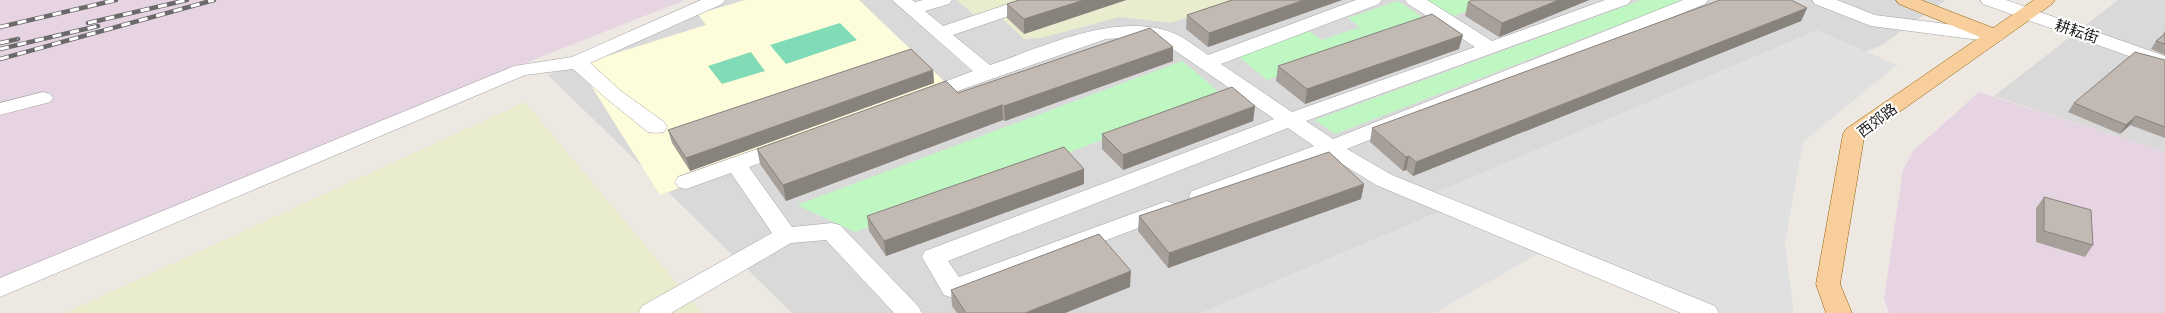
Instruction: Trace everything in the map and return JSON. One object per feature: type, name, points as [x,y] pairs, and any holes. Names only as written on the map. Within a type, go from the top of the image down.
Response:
[{"type":"main road","points":[[1905,0],[1995,36]]},
{"type":"main road","name":"西郊路","points":[[1839,313],[1828,284],[1854,134],[2046,0]]},
{"type":"street","points":[[0,288],[521,70],[577,62],[716,0]]},
{"type":"street","points":[[907,5],[943,0]]},
{"type":"street","points":[[940,33],[1038,0]]},
{"type":"street","points":[[1206,63],[1373,0]]},
{"type":"street","points":[[1414,0],[1490,48]]},
{"type":"street","points":[[1622,0],[1290,120],[934,257],[953,289],[1330,148],[1699,0]]},
{"type":"street","points":[[1821,0],[1871,20],[1995,36]]},
{"type":"street","name":"耕耘街","points":[[1989,0],[2026,15],[2117,44],[2165,63]]},
{"type":"street","points":[[907,5],[987,73]]},
{"type":"street","points":[[906,102],[1104,33],[1140,31],[1170,39],[1330,148],[1384,180],[1706,313]]},
{"type":"street","points":[[577,62],[614,95],[656,126]]},
{"type":"street","points":[[0,109],[43,98]]},
{"type":"street","points":[[686,182],[802,140]]},
{"type":"street","points":[[736,164],[786,236]]},
{"type":"street","points":[[652,313],[786,236],[832,231],[909,313]]},
{"type":"shaded area","points":[[0,0],[685,0],[528,62],[0,283]]},
{"type":"shaded area","points":[[700,0],[1946,0],[1880,46],[1212,313],[792,313],[548,75]]},
{"type":"shaded area","points":[[745,0],[859,0],[951,88],[660,195],[578,65],[706,25],[698,14]]},
{"type":"shaded area","points":[[957,0],[1050,0],[1004,15],[1024,33],[1126,0],[1236,0],[1171,23],[1120,17],[1041,38],[1024,39],[993,10],[974,15]]},
{"type":"shaded area","points":[[2118,0],[2165,0],[2165,152],[1994,96]]},
{"type":"shaded area","points":[[1817,30],[1897,65],[1803,142],[1785,243],[1794,313],[1706,313],[1548,248],[1435,313],[1200,313],[1450,207],[1425,197]]},
{"type":"shaded area","points":[[1979,92],[2165,152],[2165,313],[1889,313],[1884,299],[1903,170],[1913,151]]},
{"type":"shaded area","points":[[525,102],[702,313],[65,313]]},
{"type":"green space","points":[[1423,0],[1496,0],[1454,16]]},
{"type":"green space","points":[[1642,0],[1683,0],[1335,134],[1315,120]]},
{"type":"green space","points":[[1398,1],[1431,23],[1267,80],[1238,56],[1310,31],[1322,40],[1360,27],[1348,18]]},
{"type":"green space","points":[[840,23],[857,40],[786,64],[770,45]]},
{"type":"green space","points":[[751,52],[765,71],[722,84],[708,66]]},
{"type":"green space","points":[[1182,61],[1223,95],[855,232],[797,205]]},
{"type":"building","points":[[1019,0],[1084,0],[1024,19],[1007,4]]},
{"type":"building","points":[[1232,0],[1304,0],[1209,33],[1187,15]]},
{"type":"building","points":[[1473,0],[1559,0],[1502,23],[1468,2]]},
{"type":"building","points":[[1720,0],[1791,0],[1807,8],[1416,162],[1409,156],[1406,157],[1372,128]]},
{"type":"building","points":[[1432,14],[1463,35],[1307,89],[1278,66]]},
{"type":"building","points":[[1150,28],[1173,47],[1004,106],[1002,105],[783,185],[757,149],[946,81],[958,93]]},
{"type":"building","points":[[2165,34],[2165,44],[2156,41]]},
{"type":"building","points":[[911,49],[933,70],[686,158],[668,130]]},
{"type":"building","points":[[2135,52],[2165,60],[2165,127],[2136,116],[2126,125],[2074,103]]},
{"type":"building","points":[[1232,87],[1255,106],[1123,155],[1102,134]]},
{"type":"building","points":[[1064,147],[1084,169],[884,241],[867,216]]},
{"type":"building","points":[[1329,152],[1364,184],[1169,253],[1139,216]]},
{"type":"building","points":[[2044,197],[2091,210],[2093,245],[2044,231]]},
{"type":"building","points":[[1099,234],[1131,271],[1025,313],[966,313],[951,290]]},
{"type":"railway","points":[[0,27],[116,0]]},
{"type":"railway","points":[[88,23],[187,0]]},
{"type":"railway","points":[[0,59],[214,0]]},
{"type":"railway","points":[[0,49],[98,26]]},
{"type":"railway","points":[[0,43],[18,39]]}]
